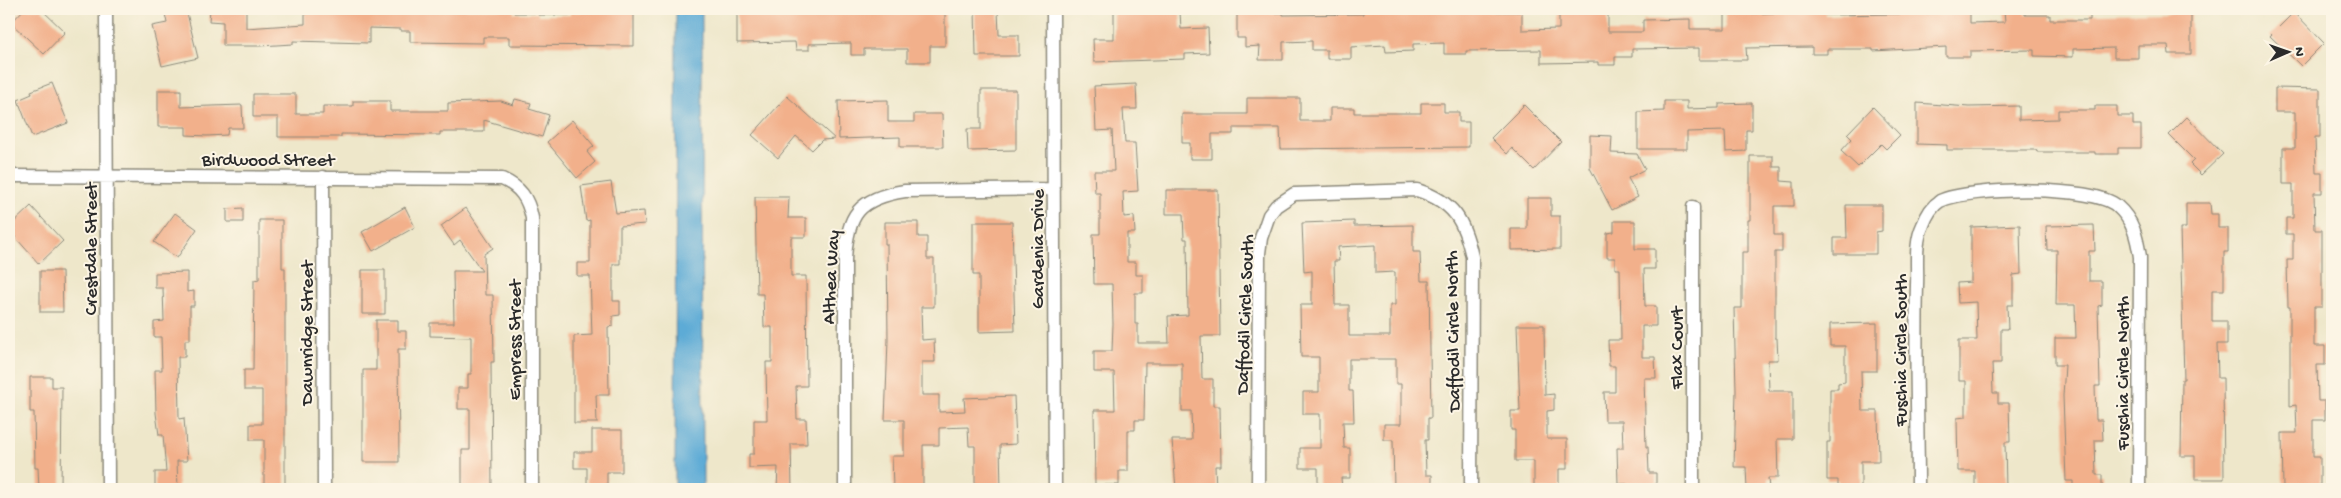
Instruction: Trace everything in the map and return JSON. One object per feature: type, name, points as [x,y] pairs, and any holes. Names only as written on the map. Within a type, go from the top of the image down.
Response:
[{"type":"street","name":"Crestdale Street","points":[[106,9],[108,489]]},
{"type":"street","name":"Gardenia Drive","points":[[1052,9],[1055,489]]},
{"type":"street","name":"Birdwood Street","points":[[9,176],[502,178],[522,192]]},
{"type":"street","name":"Dawnridge Street","points":[[323,176],[324,489]]},
{"type":"street","name":"Althea Way","points":[[845,489],[845,260],[846,236],[851,220],[868,202],[883,194],[905,191],[1054,189]]},
{"type":"street","name":"Daffodil Circle North","points":[[1336,192],[1417,190],[1433,195],[1446,203],[1460,217],[1467,233],[1472,257],[1471,489]]},
{"type":"street","name":"Fuschia Circle North","points":[[1930,212],[1939,202],[1979,191],[2064,192],[2100,197],[2116,205],[2127,217],[2137,235],[2140,257],[2139,489]]},
{"type":"street","name":"Empress Street","points":[[522,192],[530,206],[532,218],[532,489]]},
{"type":"street","name":"Daffodil Circle South","points":[[1258,489],[1260,238],[1269,215],[1276,206],[1294,194],[1336,192]]},
{"type":"street","name":"Flax Court","points":[[1693,489],[1694,207]]},
{"type":"street","name":"Fuschia Circle South","points":[[1918,489],[1916,313],[1918,240],[1921,228],[1930,212]]},
{"type":"water","points":[[676,9],[702,9],[703,489],[675,489]]},
{"type":"building","points":[[24,9],[41,9],[65,32],[44,54],[11,23]]},
{"type":"building","points":[[164,9],[186,9],[198,58],[162,66],[152,26],[167,23]]},
{"type":"building","points":[[210,9],[246,9],[246,28],[305,24],[305,9],[514,9],[514,13],[538,13],[538,15],[570,15],[570,12],[634,11],[634,46],[509,45],[509,37],[483,37],[483,43],[410,42],[410,31],[369,28],[369,43],[293,41],[293,44],[223,46],[223,22],[209,21]]},
{"type":"building","points":[[737,9],[945,10],[945,46],[930,46],[930,62],[907,62],[907,49],[864,49],[864,55],[851,55],[851,43],[809,44],[809,50],[796,50],[795,42],[737,43]]},
{"type":"building","points":[[975,9],[998,9],[999,35],[1019,35],[1019,56],[976,56]]},
{"type":"building","points":[[1411,9],[1411,11],[1522,12],[1522,30],[1559,29],[1559,10],[1608,10],[1608,32],[1643,32],[1643,20],[1690,19],[1690,29],[1725,29],[1725,10],[1746,10],[1746,14],[1825,11],[1825,15],[1970,13],[1970,23],[2005,22],[2004,10],[2025,10],[2025,15],[2050,15],[2050,20],[2090,20],[2090,14],[2191,13],[2191,54],[2169,54],[2168,45],[2138,45],[2138,58],[2114,58],[2114,48],[2073,49],[2073,57],[2034,56],[2034,50],[1970,51],[1970,57],[1946,57],[1946,47],[1873,51],[1873,49],[1827,49],[1827,54],[1812,54],[1812,47],[1746,48],[1747,60],[1699,60],[1699,48],[1632,49],[1632,57],[1615,57],[1615,65],[1598,65],[1598,62],[1541,63],[1541,50],[1466,51],[1466,54],[1444,54],[1444,43],[1413,44],[1413,51],[1386,52],[1385,45],[1351,47],[1351,59],[1327,59],[1327,50],[1312,50],[1312,41],[1283,42],[1283,60],[1259,60],[1260,46],[1245,47],[1245,38],[1237,38],[1237,13],[1283,13],[1283,15],[1363,14],[1363,11]]},
{"type":"building","points":[[1114,11],[1180,12],[1181,29],[1208,28],[1209,53],[1185,54],[1185,59],[1094,62],[1093,39],[1114,39]]},
{"type":"building","points":[[2294,12],[2324,43],[2301,66],[2270,36]]},
{"type":"building","points":[[52,83],[68,123],[32,137],[18,100],[32,94],[31,91]]},
{"type":"building","points":[[1136,84],[1137,109],[1123,109],[1125,143],[1135,143],[1138,191],[1123,192],[1124,217],[1134,216],[1135,233],[1127,233],[1127,262],[1136,262],[1136,275],[1143,275],[1143,293],[1135,293],[1135,324],[1138,324],[1138,343],[1169,343],[1168,316],[1188,315],[1187,239],[1184,239],[1183,214],[1166,214],[1166,190],[1218,190],[1220,336],[1201,336],[1202,379],[1213,379],[1213,406],[1220,406],[1221,466],[1215,466],[1216,489],[1176,489],[1172,440],[1192,440],[1191,411],[1182,411],[1182,363],[1145,363],[1144,420],[1135,420],[1135,430],[1128,430],[1128,471],[1119,471],[1119,485],[1095,485],[1094,410],[1115,410],[1114,372],[1094,372],[1094,351],[1112,351],[1113,324],[1112,284],[1094,284],[1093,234],[1100,234],[1100,193],[1095,193],[1094,171],[1114,171],[1112,130],[1096,131],[1094,86]]},
{"type":"building","points":[[2275,88],[2320,89],[2320,137],[2315,137],[2316,173],[2322,173],[2322,193],[2314,193],[2315,230],[2322,230],[2322,307],[2314,307],[2314,346],[2325,346],[2325,365],[2317,365],[2318,401],[2325,401],[2325,420],[2313,420],[2313,457],[2320,457],[2320,489],[2283,489],[2282,433],[2297,433],[2296,405],[2290,406],[2290,307],[2288,307],[2287,260],[2293,260],[2293,234],[2286,234],[2286,218],[2293,218],[2293,184],[2283,184],[2283,148],[2295,148],[2295,112],[2275,112]]},
{"type":"building","points":[[158,90],[181,90],[181,107],[242,105],[243,128],[228,128],[227,135],[207,136],[186,135],[186,127],[158,127]]},
{"type":"building","points":[[981,90],[1016,90],[1016,150],[968,151],[967,129],[981,129]]},
{"type":"building","points":[[253,94],[296,94],[296,114],[323,114],[323,106],[353,106],[353,101],[390,101],[390,111],[448,111],[448,103],[501,101],[513,105],[515,99],[531,103],[529,109],[549,115],[542,137],[484,120],[484,132],[440,132],[440,135],[341,134],[341,137],[278,137],[278,117],[253,117]]},
{"type":"building","points":[[787,96],[835,139],[822,140],[812,150],[796,136],[778,158],[752,135]]},
{"type":"building","points":[[1247,98],[1300,98],[1300,121],[1330,121],[1330,108],[1354,108],[1354,113],[1421,113],[1421,103],[1444,103],[1444,112],[1459,112],[1459,122],[1469,122],[1469,147],[1281,149],[1280,128],[1233,128],[1233,134],[1212,134],[1212,159],[1190,159],[1190,143],[1182,143],[1182,114],[1247,114]]},
{"type":"building","points":[[888,100],[888,122],[914,122],[914,114],[942,114],[943,147],[900,147],[900,137],[839,139],[838,101]]},
{"type":"building","points":[[1664,101],[1687,101],[1687,109],[1719,108],[1719,104],[1752,103],[1752,130],[1746,130],[1746,151],[1726,152],[1725,131],[1687,132],[1687,149],[1638,149],[1638,112],[1664,111]]},
{"type":"building","points":[[1917,103],[1969,107],[2019,106],[2019,120],[2058,119],[2058,110],[2095,110],[2095,106],[2117,106],[2117,116],[2133,116],[2133,125],[2141,125],[2141,148],[2118,148],[2118,154],[2095,154],[2095,152],[2037,152],[2036,150],[1947,150],[1947,145],[1917,144]]},
{"type":"building","points":[[1524,105],[1561,142],[1534,170],[1512,148],[1507,154],[1491,138]]},
{"type":"building","points":[[1873,107],[1900,135],[1886,149],[1881,144],[1858,167],[1841,151],[1852,139],[1847,134]]},
{"type":"building","points":[[2187,117],[2223,154],[2201,175],[2190,164],[2194,160],[2169,135]]},
{"type":"building","points":[[572,120],[594,146],[587,152],[595,162],[577,178],[547,142]]},
{"type":"building","points":[[1590,135],[1612,136],[1611,153],[1637,154],[1645,169],[1628,178],[1638,197],[1612,210],[1590,168]]},
{"type":"building","points":[[1750,156],[1773,156],[1773,167],[1781,167],[1781,181],[1794,182],[1794,206],[1774,206],[1774,235],[1782,235],[1782,252],[1775,252],[1775,338],[1777,338],[1778,360],[1768,360],[1769,391],[1793,391],[1793,439],[1777,439],[1778,478],[1768,478],[1769,489],[1747,489],[1746,467],[1734,467],[1736,391],[1734,308],[1742,308],[1742,252],[1748,252]]},
{"type":"building","points":[[611,182],[616,213],[644,211],[645,224],[620,226],[620,264],[613,264],[613,301],[620,301],[620,315],[613,316],[613,326],[608,327],[609,395],[596,395],[597,423],[574,423],[574,336],[592,335],[590,276],[577,276],[577,263],[590,263],[590,220],[586,221],[581,186]]},
{"type":"building","points":[[755,197],[789,197],[788,218],[806,218],[806,237],[791,237],[791,276],[806,276],[807,386],[796,386],[797,419],[806,419],[807,444],[791,444],[792,489],[777,489],[778,467],[749,468],[749,454],[754,454],[754,420],[767,420],[766,362],[772,362],[772,327],[764,327],[763,294],[757,294]]},
{"type":"building","points":[[1527,198],[1551,198],[1551,216],[1560,216],[1560,249],[1511,250],[1511,229],[1527,229]]},
{"type":"building","points":[[2186,203],[2210,203],[2211,214],[2218,214],[2218,228],[2228,228],[2228,252],[2224,252],[2224,290],[2212,290],[2212,321],[2227,321],[2227,344],[2217,344],[2218,378],[2223,378],[2224,479],[2195,479],[2195,456],[2181,456],[2182,379],[2184,379],[2180,228],[2186,228]]},
{"type":"building","points":[[1846,205],[1882,205],[1882,231],[1876,232],[1876,254],[1834,254],[1834,238],[1847,238]]},
{"type":"building","points":[[31,206],[63,241],[39,264],[9,230],[9,227]]},
{"type":"building","points":[[405,207],[415,227],[373,251],[362,232]]},
{"type":"building","points":[[243,208],[243,222],[227,222],[227,209]]},
{"type":"building","points":[[466,208],[493,248],[484,254],[485,295],[493,295],[494,362],[491,362],[492,489],[462,489],[462,450],[470,450],[470,409],[458,409],[458,388],[468,388],[468,374],[471,374],[471,337],[430,336],[430,323],[454,323],[453,271],[482,271],[460,240],[454,245],[441,226]]},
{"type":"building","points":[[175,213],[197,229],[177,258],[154,242]]},
{"type":"building","points":[[259,220],[282,220],[282,268],[285,268],[285,489],[264,489],[264,440],[250,440],[250,424],[262,424],[262,390],[244,390],[244,370],[253,370],[254,280],[259,279]]},
{"type":"building","points":[[1354,221],[1354,226],[1413,225],[1413,252],[1420,252],[1421,281],[1429,281],[1431,418],[1428,418],[1428,440],[1425,440],[1426,475],[1432,475],[1432,489],[1394,489],[1393,440],[1384,440],[1384,424],[1401,424],[1401,384],[1396,384],[1396,359],[1349,359],[1349,391],[1353,391],[1354,422],[1343,422],[1344,448],[1350,448],[1350,478],[1341,478],[1342,489],[1318,489],[1318,468],[1300,468],[1300,448],[1320,448],[1320,414],[1303,414],[1303,392],[1319,392],[1319,357],[1301,357],[1300,305],[1312,305],[1312,271],[1304,272],[1302,223]],"holes":[[[1375,245],[1375,273],[1395,272],[1395,305],[1390,305],[1390,336],[1349,336],[1349,305],[1335,305],[1334,261],[1339,261],[1338,247]]]},
{"type":"building","points":[[1614,221],[1635,221],[1635,249],[1655,249],[1655,269],[1644,269],[1645,306],[1656,306],[1656,326],[1642,326],[1642,357],[1655,357],[1656,378],[1644,378],[1646,447],[1648,447],[1649,473],[1656,473],[1656,489],[1627,489],[1627,484],[1618,484],[1617,448],[1623,448],[1622,421],[1605,421],[1604,392],[1615,392],[1615,366],[1609,366],[1608,340],[1621,340],[1620,269],[1615,269],[1615,258],[1607,258],[1607,233],[1614,232]]},
{"type":"building","points":[[885,222],[918,222],[918,237],[927,237],[927,259],[934,259],[934,307],[921,307],[922,340],[934,339],[935,362],[922,362],[922,395],[939,395],[939,412],[965,411],[964,398],[1014,396],[1016,444],[1000,445],[1001,489],[975,489],[975,446],[969,446],[968,427],[939,428],[939,445],[923,445],[923,489],[893,489],[892,456],[904,456],[904,420],[885,420],[888,340]]},
{"type":"building","points":[[973,222],[1012,222],[1015,331],[979,332],[979,275],[973,275]]},
{"type":"building","points":[[2020,225],[2021,274],[2013,275],[2013,305],[2007,305],[2008,329],[2001,329],[2001,363],[1992,363],[1993,393],[1998,393],[1998,403],[2009,403],[2010,442],[2005,442],[2006,489],[1975,489],[1975,471],[1958,471],[1957,418],[1966,417],[1966,381],[1959,381],[1959,340],[1977,340],[1976,302],[1958,303],[1957,283],[1971,282],[1971,227]]},
{"type":"building","points":[[2094,225],[2095,251],[2089,251],[2089,281],[2102,281],[2102,305],[2098,306],[2100,386],[2095,386],[2096,420],[2102,420],[2103,440],[2095,440],[2096,475],[2102,475],[2102,489],[2073,489],[2073,481],[2066,481],[2063,396],[2065,365],[2055,365],[2055,338],[2076,338],[2075,305],[2056,305],[2057,250],[2047,250],[2046,226]]},
{"type":"building","points":[[362,270],[385,270],[385,314],[362,314]]},
{"type":"building","points":[[40,271],[62,271],[63,312],[40,312]]},
{"type":"building","points":[[187,272],[187,292],[194,291],[194,306],[190,306],[190,340],[185,340],[185,357],[178,357],[179,419],[184,418],[187,461],[177,461],[178,489],[155,489],[155,472],[166,472],[163,435],[159,435],[156,413],[155,370],[162,370],[161,337],[154,337],[154,322],[164,321],[163,288],[155,288],[155,273]]},
{"type":"building","points":[[376,320],[398,320],[398,331],[406,331],[406,349],[398,349],[399,462],[363,462],[363,370],[376,370]]},
{"type":"building","points":[[1877,323],[1877,371],[1861,371],[1862,411],[1878,411],[1879,461],[1861,461],[1861,489],[1838,489],[1838,480],[1827,480],[1827,442],[1830,442],[1830,389],[1838,389],[1838,383],[1845,382],[1845,346],[1830,346],[1830,324]]},
{"type":"building","points":[[1517,325],[1544,325],[1545,395],[1554,394],[1554,410],[1547,411],[1547,439],[1567,439],[1567,469],[1559,469],[1559,489],[1534,489],[1534,461],[1515,461],[1515,430],[1511,430],[1511,411],[1520,411]]},
{"type":"building","points":[[30,377],[52,377],[52,387],[62,387],[61,489],[39,489],[38,468],[35,468],[34,412],[30,412]]},
{"type":"building","points":[[592,430],[622,430],[622,472],[607,472],[607,489],[587,489],[587,468],[574,468],[574,452],[592,452]]}]
